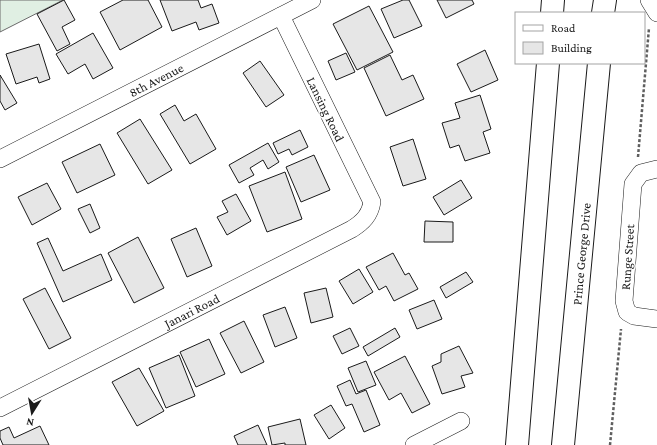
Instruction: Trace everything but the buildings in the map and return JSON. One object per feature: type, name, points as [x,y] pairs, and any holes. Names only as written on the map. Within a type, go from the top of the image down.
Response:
[{"type":"main road","points":[[552,12],[553,0]]},
{"type":"main road","points":[[603,12],[604,0]]},
{"type":"main road","points":[[517,445],[548,64]]},
{"type":"main road","name":"Prince George Drive","points":[[563,445],[599,64]]},
{"type":"street","name":"8th Avenue","points":[[0,159],[312,0]]},
{"type":"street","points":[[649,0],[653,18]]},
{"type":"street","name":"Lansing Road","points":[[281,16],[372,202]]},
{"type":"street","name":"Runge Street","points":[[645,167],[632,184],[624,301],[627,312],[634,316],[657,319]]},
{"type":"street","name":"Janari Road","points":[[0,408],[352,229],[366,217],[372,202]]},
{"type":"street","points":[[414,445],[460,421]]},
{"type":"path","points":[[645,167],[653,18]]},
{"type":"path","points":[[610,445],[622,322]]},
{"type":"green space","points":[[0,0],[63,0],[0,32]]}]
